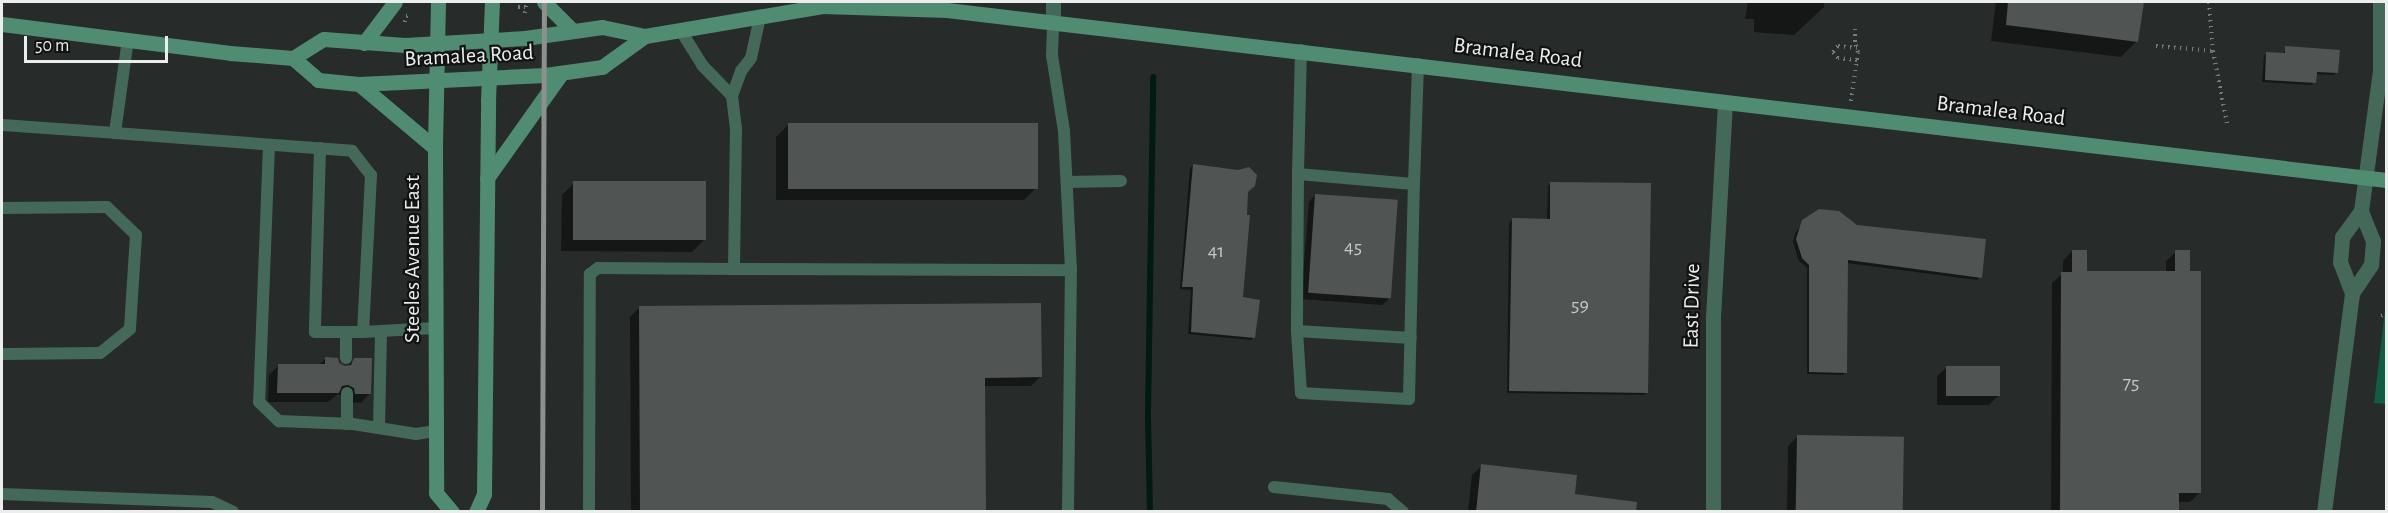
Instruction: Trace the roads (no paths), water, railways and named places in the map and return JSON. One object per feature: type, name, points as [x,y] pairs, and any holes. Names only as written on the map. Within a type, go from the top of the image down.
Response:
[{"type":"main road","points":[[364,43],[395,2]]},
{"type":"main road","name":"Steeles Avenue East","points":[[438,2],[435,148],[436,493],[452,512]]},
{"type":"main road","points":[[476,512],[484,494],[487,178],[492,2]]},
{"type":"main road","points":[[544,2],[573,31]]},
{"type":"main road","name":"Bramalea Road","points":[[645,36],[602,67],[561,74],[359,84],[318,80],[293,58],[324,39],[364,43],[438,43],[490,40],[602,27],[645,36],[797,9],[838,5],[947,10],[1053,20],[1725,103],[2386,180]]},
{"type":"main road","points":[[2,24],[230,53],[293,58]]},
{"type":"main road","points":[[487,178],[561,74]]},
{"type":"main road","points":[[359,84],[435,148]]},
{"type":"street","points":[[1053,2],[1053,20]]},
{"type":"street","points":[[2352,293],[2340,262],[2342,237],[2361,210],[2380,70],[2380,2]]},
{"type":"street","name":"East Drive","points":[[1713,512],[1713,317],[1725,103]]},
{"type":"street","points":[[2324,512],[2352,293],[2371,265],[2373,241],[2361,210]]},
{"type":"lane","points":[[734,269],[736,129],[732,96],[741,71],[751,58],[760,17]]},
{"type":"lane","points":[[1053,20],[1052,55],[1064,131],[1071,270],[1068,512]]},
{"type":"lane","points":[[681,31],[702,64],[732,96]]},
{"type":"lane","points":[[115,133],[129,39]]},
{"type":"lane","points":[[1301,50],[1297,332],[1301,393],[1409,399],[1418,64]]},
{"type":"lane","points":[[2,125],[352,151],[371,175],[363,332]]},
{"type":"lane","points":[[268,145],[259,402],[279,421],[347,424],[416,434],[436,431]]},
{"type":"lane","points":[[320,148],[315,332],[435,328]]},
{"type":"lane","points":[[1298,174],[1414,184]]},
{"type":"lane","points":[[1067,182],[1121,181]]},
{"type":"lane","points":[[2,208],[107,207],[136,235],[130,329],[100,353],[2,354]]},
{"type":"lane","points":[[589,512],[590,274],[598,268],[1071,270]]},
{"type":"lane","points":[[379,428],[381,331]]},
{"type":"lane","points":[[346,332],[346,358]]},
{"type":"lane","points":[[1297,332],[1411,338]]},
{"type":"lane","points":[[347,393],[347,424]]},
{"type":"lane","points":[[1274,487],[1388,500],[1402,512]]},
{"type":"lane","points":[[2,494],[212,502],[233,512]]},
{"type":"waterway","points":[[1150,512],[1148,414],[1153,77]]},
{"type":"railway","points":[[542,512],[544,2]]}]
